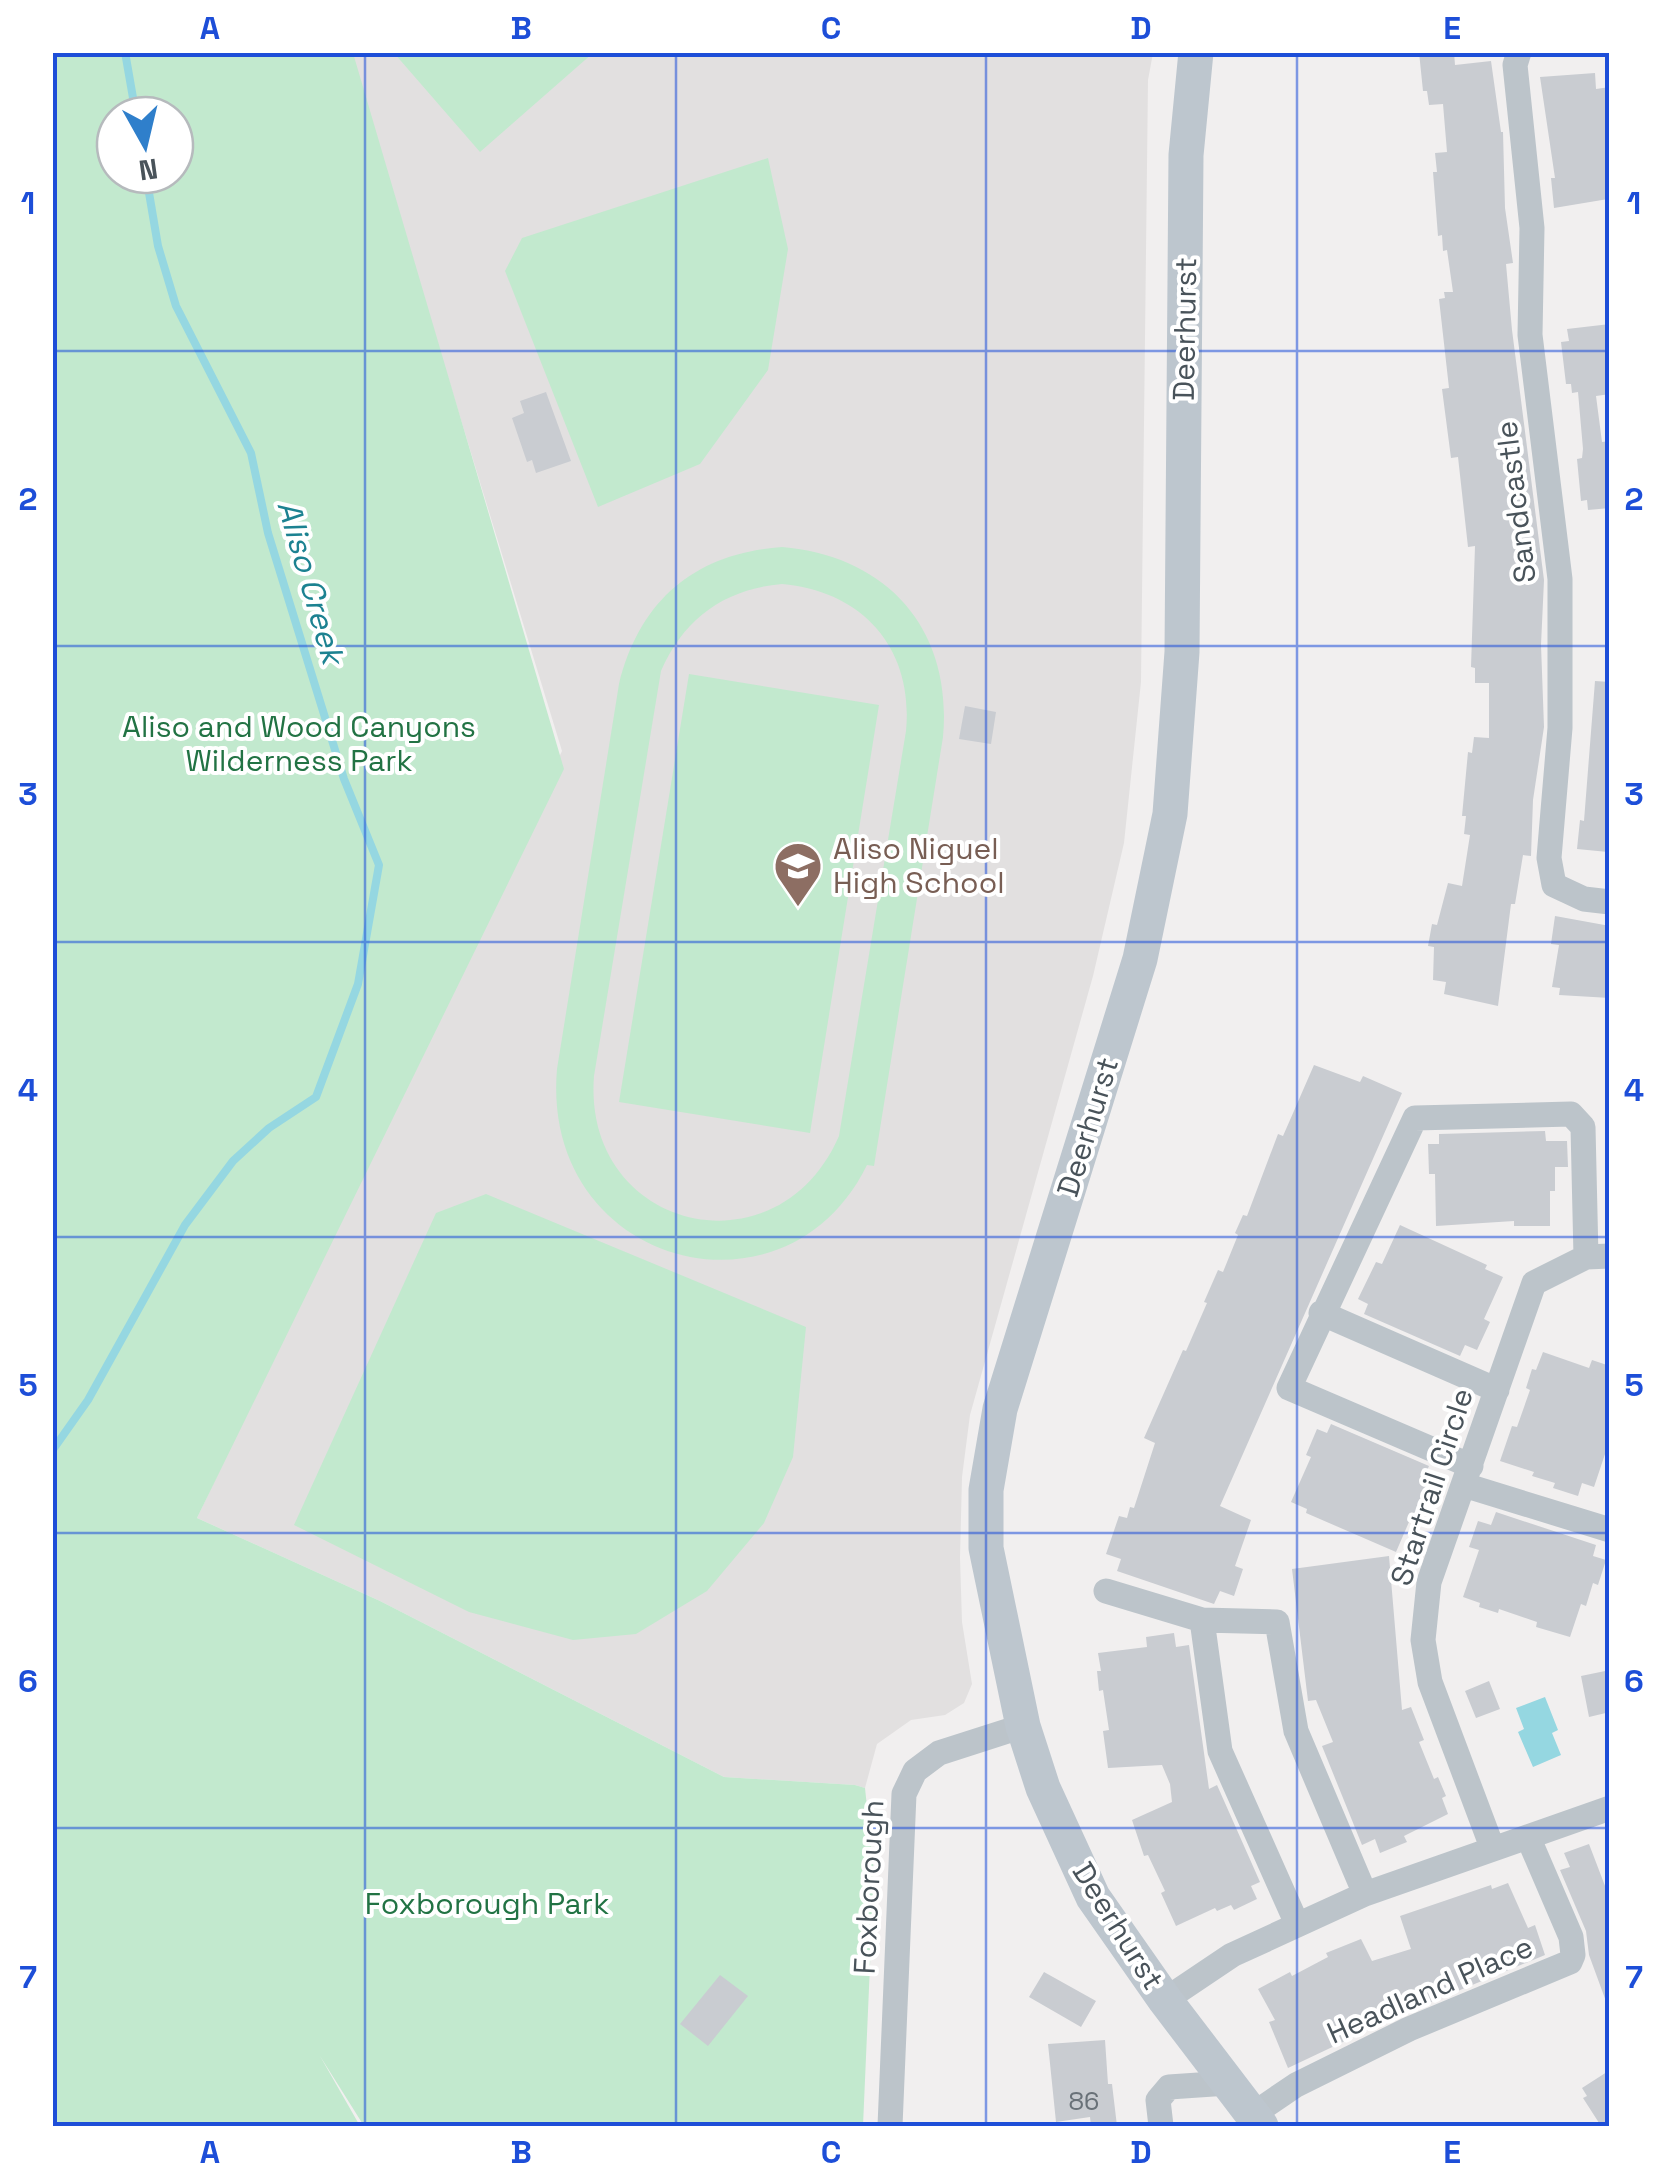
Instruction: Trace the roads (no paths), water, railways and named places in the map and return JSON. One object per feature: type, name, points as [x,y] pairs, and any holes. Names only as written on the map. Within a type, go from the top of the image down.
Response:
[{"type":"street","name":"Deerhurst","points":[[1196,52],[1186,154],[1182,652],[1170,814],[1140,959],[1000,1409],[986,1490],[986,1548],[1023,1726],[1043,1788],[1093,1898],[1256,2121]]},
{"type":"street","name":"Sandcastle","points":[[1519,52],[1514,65],[1532,228],[1530,335],[1560,579],[1560,728],[1549,858],[1554,885],[1584,899],[1610,902]]},
{"type":"street","points":[[1598,1257],[1583,1127],[1571,1114],[1415,1118],[1289,1388],[1468,1476],[1610,1530]]},
{"type":"street","name":"Startrail Circle","points":[[1492,1847],[1430,1682],[1423,1640],[1429,1582],[1534,1283],[1598,1257]]},
{"type":"street","points":[[1321,1313],[1497,1390]]},
{"type":"street","points":[[1106,1591],[1202,1620],[1277,1622],[1296,1732],[1365,1894]]},
{"type":"street","points":[[1202,1620],[1220,1751],[1297,1924]]},
{"type":"street","name":"Foxborough","points":[[890,2126],[904,1794],[914,1771],[939,1753],[1023,1726]]},
{"type":"street","points":[[1165,2000],[1232,1955],[1365,1894],[1610,1808]]},
{"type":"street","name":"Headland Place","points":[[1256,2121],[1296,2086],[1409,2029],[1570,1962],[1570,1937],[1528,1837]]},
{"type":"street","points":[[1161,2126],[1158,2100],[1169,2088],[1228,2084]]},
{"type":"water","points":[[1545,1697],[1558,1730],[1552,1733],[1561,1755],[1533,1767],[1518,1732],[1524,1729],[1516,1708]]},
{"type":"waterway","name":"Aliso Creek","points":[[125,52],[133,95]]},
{"type":"waterway","name":"Aliso Creek","points":[[52,1451],[88,1400],[185,1225],[233,1161],[269,1128],[316,1097],[358,984],[379,865],[344,779],[268,533],[251,453],[176,306],[158,246],[149,195]]},
{"type":"place","name":"Aliso Niguel High School","points":[[798,908]]},
{"type":"park label","name":"Aliso and Wood Canyons Wilderness Park","points":[[299,744]]},
{"type":"park label","name":"Foxborough Park","points":[[487,1904]]}]
